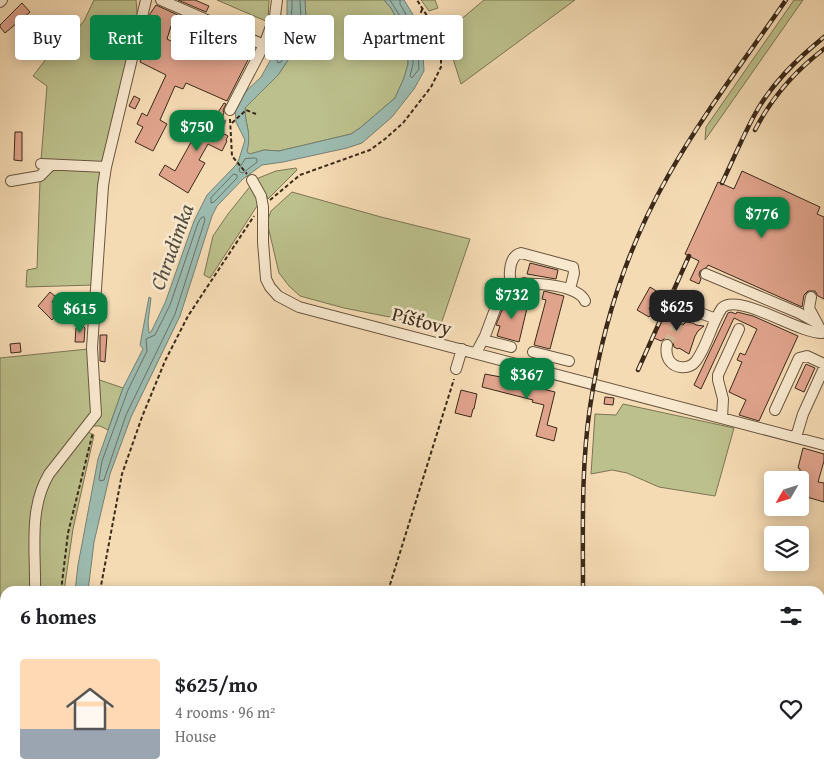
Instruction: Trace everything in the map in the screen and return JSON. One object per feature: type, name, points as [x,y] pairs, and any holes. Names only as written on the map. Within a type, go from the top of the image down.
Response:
[{"type":"street","points":[[35,586],[35,526],[42,484],[96,414],[92,348],[101,206],[106,167],[146,0]]},
{"type":"street","points":[[161,0],[264,45]]},
{"type":"street","points":[[232,115],[264,45],[275,16],[277,0]]},
{"type":"street","points":[[12,181],[40,176],[46,164],[106,167]]},
{"type":"street","points":[[252,180],[261,196],[263,207]]},
{"type":"street","name":"Píšťovy","points":[[263,207],[262,242],[266,279],[278,296],[299,307],[824,445]]},
{"type":"street","points":[[476,353],[508,287],[513,261],[517,254],[521,253],[573,267],[574,273],[570,289]]},
{"type":"street","points":[[706,274],[817,323]]},
{"type":"street","points":[[521,299],[524,283]]},
{"type":"street","points":[[508,287],[524,283],[570,289],[580,293],[585,301]]},
{"type":"street","points":[[811,297],[809,308],[823,334]]},
{"type":"street","points":[[668,344],[666,354],[672,363],[683,367],[690,365],[698,357],[724,305],[735,304],[781,319],[812,333],[823,334]]},
{"type":"street","points":[[680,318],[684,311],[690,309],[716,319]]},
{"type":"street","points":[[722,418],[724,399],[718,375],[739,329]]},
{"type":"street","points":[[483,340],[511,347]]},
{"type":"street","points":[[456,369],[464,350]]},
{"type":"street","points":[[533,352],[569,360],[565,377]]},
{"type":"street","points":[[775,410],[799,358],[807,356],[824,364]]},
{"type":"street","points":[[796,437],[808,412],[824,368]]},
{"type":"path","points":[[101,586],[122,474],[142,417],[165,361],[188,316],[246,225],[263,207],[300,175],[370,150],[385,139],[404,123],[437,79],[441,68],[438,33],[418,0]]},
{"type":"path","points":[[420,15],[423,7]]},
{"type":"path","points":[[232,115],[246,110],[256,114]]},
{"type":"path","points":[[232,115],[230,124],[232,156],[252,180]]},
{"type":"path","points":[[230,124],[232,115]]},
{"type":"path","points":[[390,586],[456,369]]},
{"type":"path","points":[[62,586],[68,533],[93,432]]},
{"type":"green space","points":[[94,0],[136,0],[137,15],[90,15],[90,60],[129,60],[105,163],[41,160],[47,86],[33,76],[45,60],[80,60],[80,26]]},
{"type":"green space","points":[[217,0],[269,0],[268,15],[265,15],[265,21]]},
{"type":"green space","points":[[305,0],[384,0],[395,15],[344,15],[344,60],[408,60],[404,78],[395,98],[351,134],[279,151],[264,150],[250,154],[246,152],[248,133],[245,108],[278,75],[288,60],[334,60],[334,15],[306,15]]},
{"type":"green space","points":[[421,0],[435,0],[438,8],[429,11]]},
{"type":"green space","points":[[484,0],[575,0],[461,84],[453,60],[463,60],[463,18]]},
{"type":"green space","points":[[794,0],[803,0],[705,140],[706,127]]},
{"type":"green space","points":[[296,168],[297,170],[268,199],[267,196],[259,203],[210,278],[204,275],[213,236],[256,179],[276,171]]},
{"type":"green space","points":[[52,169],[104,170],[94,285],[26,287],[27,270],[37,268],[40,181]]},
{"type":"green space","points":[[292,192],[470,239],[440,327],[344,308],[300,296],[289,286],[279,273],[267,222],[271,211]]},
{"type":"green space","points":[[88,349],[91,377],[123,388],[108,430],[100,426],[90,426],[86,431],[94,435],[73,529],[65,586],[0,586],[0,358]]},
{"type":"green space","points":[[623,404],[734,428],[715,496],[659,487],[627,473],[612,470],[591,474],[595,414],[616,415]]},
{"type":"water","points":[[287,0],[305,0],[306,15],[287,15]]},
{"type":"water","points":[[384,0],[404,0],[413,15],[395,15]]},
{"type":"water","points":[[270,60],[288,60],[278,75],[245,108],[249,134],[247,152],[250,154],[264,150],[279,151],[351,134],[395,98],[404,78],[408,60],[423,60],[424,71],[414,89],[392,117],[362,143],[347,148],[262,165],[243,179],[217,206],[212,216],[180,316],[131,417],[110,474],[94,542],[89,586],[76,586],[98,459],[123,388],[143,349],[140,345],[149,297],[151,298],[148,322],[149,333],[165,303],[194,221],[207,195],[236,165],[239,159],[245,140],[236,122],[235,109],[240,97],[261,77]]},
{"type":"building","points":[[178,0],[195,0],[209,6],[206,12]]},
{"type":"building","points":[[22,3],[30,12],[26,15],[15,15],[15,25],[5,33],[0,25]]},
{"type":"building","points":[[156,5],[178,15],[171,15],[171,26],[167,39],[171,41],[171,60],[248,60],[227,101],[186,83],[183,89],[175,86],[160,120],[167,124],[153,151],[135,142],[143,127],[137,124],[142,113],[147,116],[166,75],[140,62],[141,60],[161,60],[161,15],[150,14]]},
{"type":"building","points":[[134,96],[140,99],[135,109],[129,106]]},
{"type":"building","points":[[224,103],[226,104],[223,110],[224,113],[217,130],[228,136],[227,141],[222,151],[208,144],[199,160],[205,163],[188,193],[159,175],[165,165],[175,171],[200,126],[197,124],[204,112],[210,116],[212,112],[217,114]]},
{"type":"building","points":[[15,132],[22,132],[22,161],[14,160]]},
{"type":"building","points":[[742,171],[820,207],[817,214],[824,217],[824,299],[818,296],[815,291],[808,291],[804,295],[802,307],[708,265],[700,271],[701,279],[699,284],[690,280],[699,261],[685,254],[718,182],[734,189]]},
{"type":"building","points":[[530,263],[558,270],[556,279],[527,274]]},
{"type":"building","points":[[650,287],[658,292],[649,309],[653,311],[649,317],[637,310]]},
{"type":"building","points":[[544,291],[564,296],[550,349],[534,345],[546,300],[542,299]]},
{"type":"building","points":[[50,292],[56,297],[52,302],[61,310],[52,320],[38,306]]},
{"type":"building","points":[[507,298],[514,300],[519,306],[528,304],[519,342],[497,336],[500,326],[496,325]]},
{"type":"building","points":[[669,306],[677,309],[673,319],[677,325],[683,325],[686,322],[704,326],[695,336],[689,354],[674,347],[673,342],[669,338],[661,341],[654,338]]},
{"type":"building","points":[[728,313],[753,316],[798,336],[759,421],[739,415],[746,400],[729,392],[742,362],[737,360],[740,353],[745,355],[757,329],[734,318],[701,389],[694,385]]},
{"type":"building","points":[[81,324],[85,328],[84,342],[75,342],[76,328]]},
{"type":"building","points":[[100,335],[107,335],[105,362],[100,361]]},
{"type":"building","points":[[20,343],[21,352],[11,353],[10,344]]},
{"type":"building","points":[[806,364],[815,368],[804,392],[795,388]]},
{"type":"building","points":[[485,374],[511,379],[510,381],[555,392],[547,425],[557,428],[554,441],[536,436],[544,405],[532,402],[533,400],[482,387]]},
{"type":"building","points":[[461,390],[477,394],[471,417],[455,413]]},
{"type":"building","points":[[605,397],[614,398],[613,405],[604,404]]},
{"type":"building","points":[[803,448],[824,454],[818,482],[824,483],[824,502],[809,498],[809,471],[800,471],[798,468]]},
{"type":"waterway","points":[[221,132],[225,121]]},
{"type":"tunnel","points":[[667,345],[680,319]]},
{"type":"railway","points":[[583,586],[583,499],[587,430],[595,377],[618,287],[641,230],[681,153],[710,108],[786,0]]},
{"type":"railway","points":[[722,183],[751,122],[769,92],[795,63],[824,37]]},
{"type":"railway","points":[[755,130],[785,85],[803,66],[824,49]]},
{"type":"railway","points":[[638,370],[689,256]]},
{"type":"water label","name":"Chrudimka","points":[[172,247]]}]
